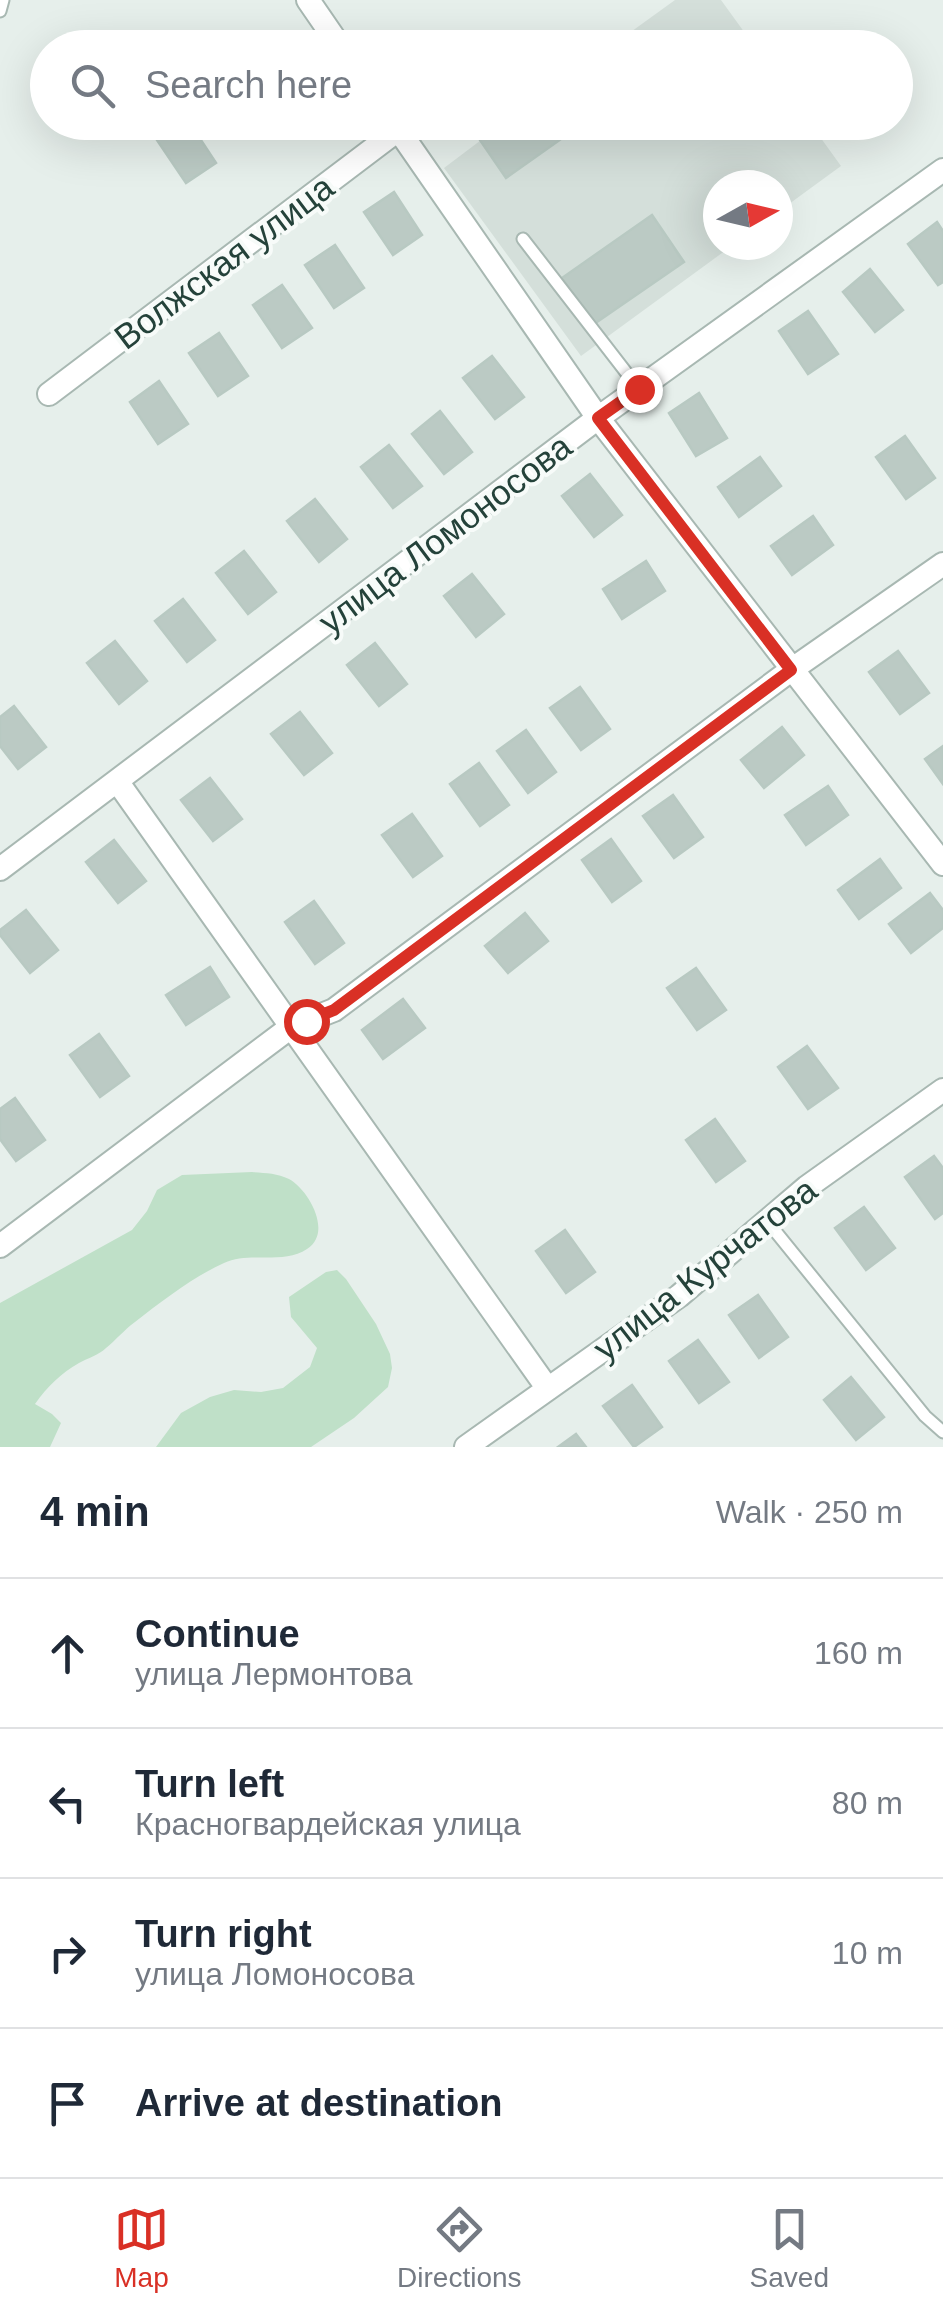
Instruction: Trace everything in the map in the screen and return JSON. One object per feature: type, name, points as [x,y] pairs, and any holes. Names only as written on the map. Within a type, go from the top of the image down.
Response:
[{"type":"street","points":[[308,0],[329,30]]},
{"type":"street","name":"Волжская улица","points":[[50,394],[378,140]]},
{"type":"street","points":[[406,140],[598,418],[943,864]]},
{"type":"street","name":"улица Ломоносова","points":[[0,869],[598,418],[943,170]]},
{"type":"street","points":[[0,1246],[291,1027],[334,1010],[791,670],[943,564]]},
{"type":"street","points":[[117,781],[548,1389]]},
{"type":"street","name":"улица Курчатова","points":[[466,1447],[679,1296],[807,1188],[943,1090]]},
{"type":"lane","points":[[0,11],[3,0]]},
{"type":"lane","points":[[523,239],[639,389]]},
{"type":"lane","points":[[767,1221],[925,1416],[943,1432]]},
{"type":"shaded area","points":[[675,0],[721,0],[743,30],[634,30]]},
{"type":"shaded area","points":[[481,140],[822,140],[841,166],[793,201],[793,170],[703,170],[703,260],[712,260],[581,356],[444,168]]},
{"type":"green space","points":[[252,1172],[284,1177],[304,1192],[318,1223],[315,1242],[298,1254],[234,1260],[189,1282],[103,1350],[66,1371],[44,1392],[35,1404],[61,1423],[50,1447],[0,1447],[0,1303],[132,1230],[157,1190],[182,1175]]},
{"type":"green space","points":[[337,1270],[376,1324],[390,1354],[388,1387],[354,1418],[311,1447],[156,1447],[181,1413],[210,1397],[234,1390],[261,1392],[283,1388],[310,1367],[317,1348],[291,1317],[289,1297],[326,1272]]},
{"type":"building","points":[[157,140],[201,140],[216,163],[186,183]]},
{"type":"building","points":[[480,140],[560,140],[506,178]]},
{"type":"building","points":[[394,192],[422,235],[393,255],[364,212]]},
{"type":"building","points":[[652,215],[684,262],[594,324],[562,278]]},
{"type":"building","points":[[937,222],[943,231],[943,282],[938,285],[908,244]]},
{"type":"building","points":[[335,245],[364,288],[334,308],[305,265]]},
{"type":"building","points":[[870,269],[903,310],[875,332],[843,292]]},
{"type":"building","points":[[282,285],[312,328],[282,348],[253,305]]},
{"type":"building","points":[[808,311],[838,354],[808,374],[779,331]]},
{"type":"building","points":[[219,333],[248,376],[218,396],[189,353]]},
{"type":"building","points":[[492,356],[524,397],[495,419],[463,378]]},
{"type":"building","points":[[159,381],[188,424],[158,444],[130,402]]},
{"type":"building","points":[[699,393],[727,438],[696,456],[669,413]]},
{"type":"building","points":[[440,411],[472,452],[444,474],[412,434]]},
{"type":"building","points":[[905,436],[935,478],[906,499],[876,457]]},
{"type":"building","points":[[389,445],[422,486],[393,508],[361,467]]},
{"type":"building","points":[[760,457],[781,486],[739,517],[718,487]]},
{"type":"building","points":[[590,474],[622,515],[594,537],[562,496]]},
{"type":"building","points":[[315,499],[347,539],[319,562],[287,521]]},
{"type":"building","points":[[813,516],[833,545],[792,575],[771,546]]},
{"type":"building","points":[[244,551],[276,592],[248,614],[216,573]]},
{"type":"building","points":[[646,561],[665,591],[622,619],[603,589]]},
{"type":"building","points":[[472,574],[504,614],[476,637],[444,596]]},
{"type":"building","points":[[183,599],[215,640],[187,662],[155,621]]},
{"type":"building","points":[[115,641],[147,681],[119,704],[87,663]]},
{"type":"building","points":[[375,643],[407,684],[379,706],[347,665]]},
{"type":"building","points":[[898,651],[929,693],[900,714],[869,672]]},
{"type":"building","points":[[580,687],[610,729],[581,750],[550,708]]},
{"type":"building","points":[[14,706],[46,747],[18,769],[0,746],[0,717]]},
{"type":"building","points":[[300,712],[332,753],[304,775],[271,734]]},
{"type":"building","points":[[782,727],[804,755],[764,788],[741,760]]},
{"type":"building","points":[[526,730],[556,772],[528,793],[497,751]]},
{"type":"building","points":[[943,746],[943,784],[925,759]]},
{"type":"building","points":[[479,763],[509,805],[480,826],[450,784]]},
{"type":"building","points":[[210,778],[242,819],[213,841],[181,800]]},
{"type":"building","points":[[828,786],[848,815],[806,845],[785,815]]},
{"type":"building","points":[[673,795],[703,837],[674,858],[643,816]]},
{"type":"building","points":[[412,814],[442,856],[413,877],[382,835]]},
{"type":"building","points":[[611,839],[641,881],[612,902],[582,860]]},
{"type":"building","points":[[114,840],[146,881],[118,903],[86,862]]},
{"type":"building","points":[[880,859],[901,888],[859,919],[838,890]]},
{"type":"building","points":[[930,893],[943,910],[943,928],[911,953],[889,924]]},
{"type":"building","points":[[314,901],[344,943],[315,964],[285,922]]},
{"type":"building","points":[[26,910],[58,950],[30,973],[0,935],[0,930]]},
{"type":"building","points":[[525,913],[548,941],[508,973],[485,946]]},
{"type":"building","points":[[210,967],[229,997],[186,1025],[166,995]]},
{"type":"building","points":[[696,968],[726,1010],[697,1030],[667,988]]},
{"type":"building","points":[[403,999],[425,1028],[383,1059],[362,1030]]},
{"type":"building","points":[[99,1034],[129,1076],[100,1097],[70,1055]]},
{"type":"building","points":[[807,1046],[838,1088],[808,1109],[778,1067]]},
{"type":"building","points":[[15,1098],[45,1140],[16,1161],[0,1139],[0,1109]]},
{"type":"building","points":[[715,1119],[745,1161],[716,1182],[686,1140]]},
{"type":"building","points":[[934,1156],[943,1168],[943,1213],[935,1219],[905,1177]]},
{"type":"building","points":[[864,1207],[895,1248],[866,1270],[835,1228]]},
{"type":"building","points":[[565,1230],[595,1272],[566,1293],[536,1251]]},
{"type":"building","points":[[758,1295],[788,1337],[759,1358],[729,1315]]},
{"type":"building","points":[[698,1340],[729,1382],[699,1403],[669,1361]]},
{"type":"building","points":[[851,1377],[884,1417],[856,1440],[824,1400]]},
{"type":"building","points":[[632,1385],[662,1427],[634,1447],[603,1406]]},
{"type":"building","points":[[576,1434],[586,1447],[558,1447]]},
{"type":"route","points":[[306,1021],[334,1010],[791,670],[598,418],[639,389]]}]
